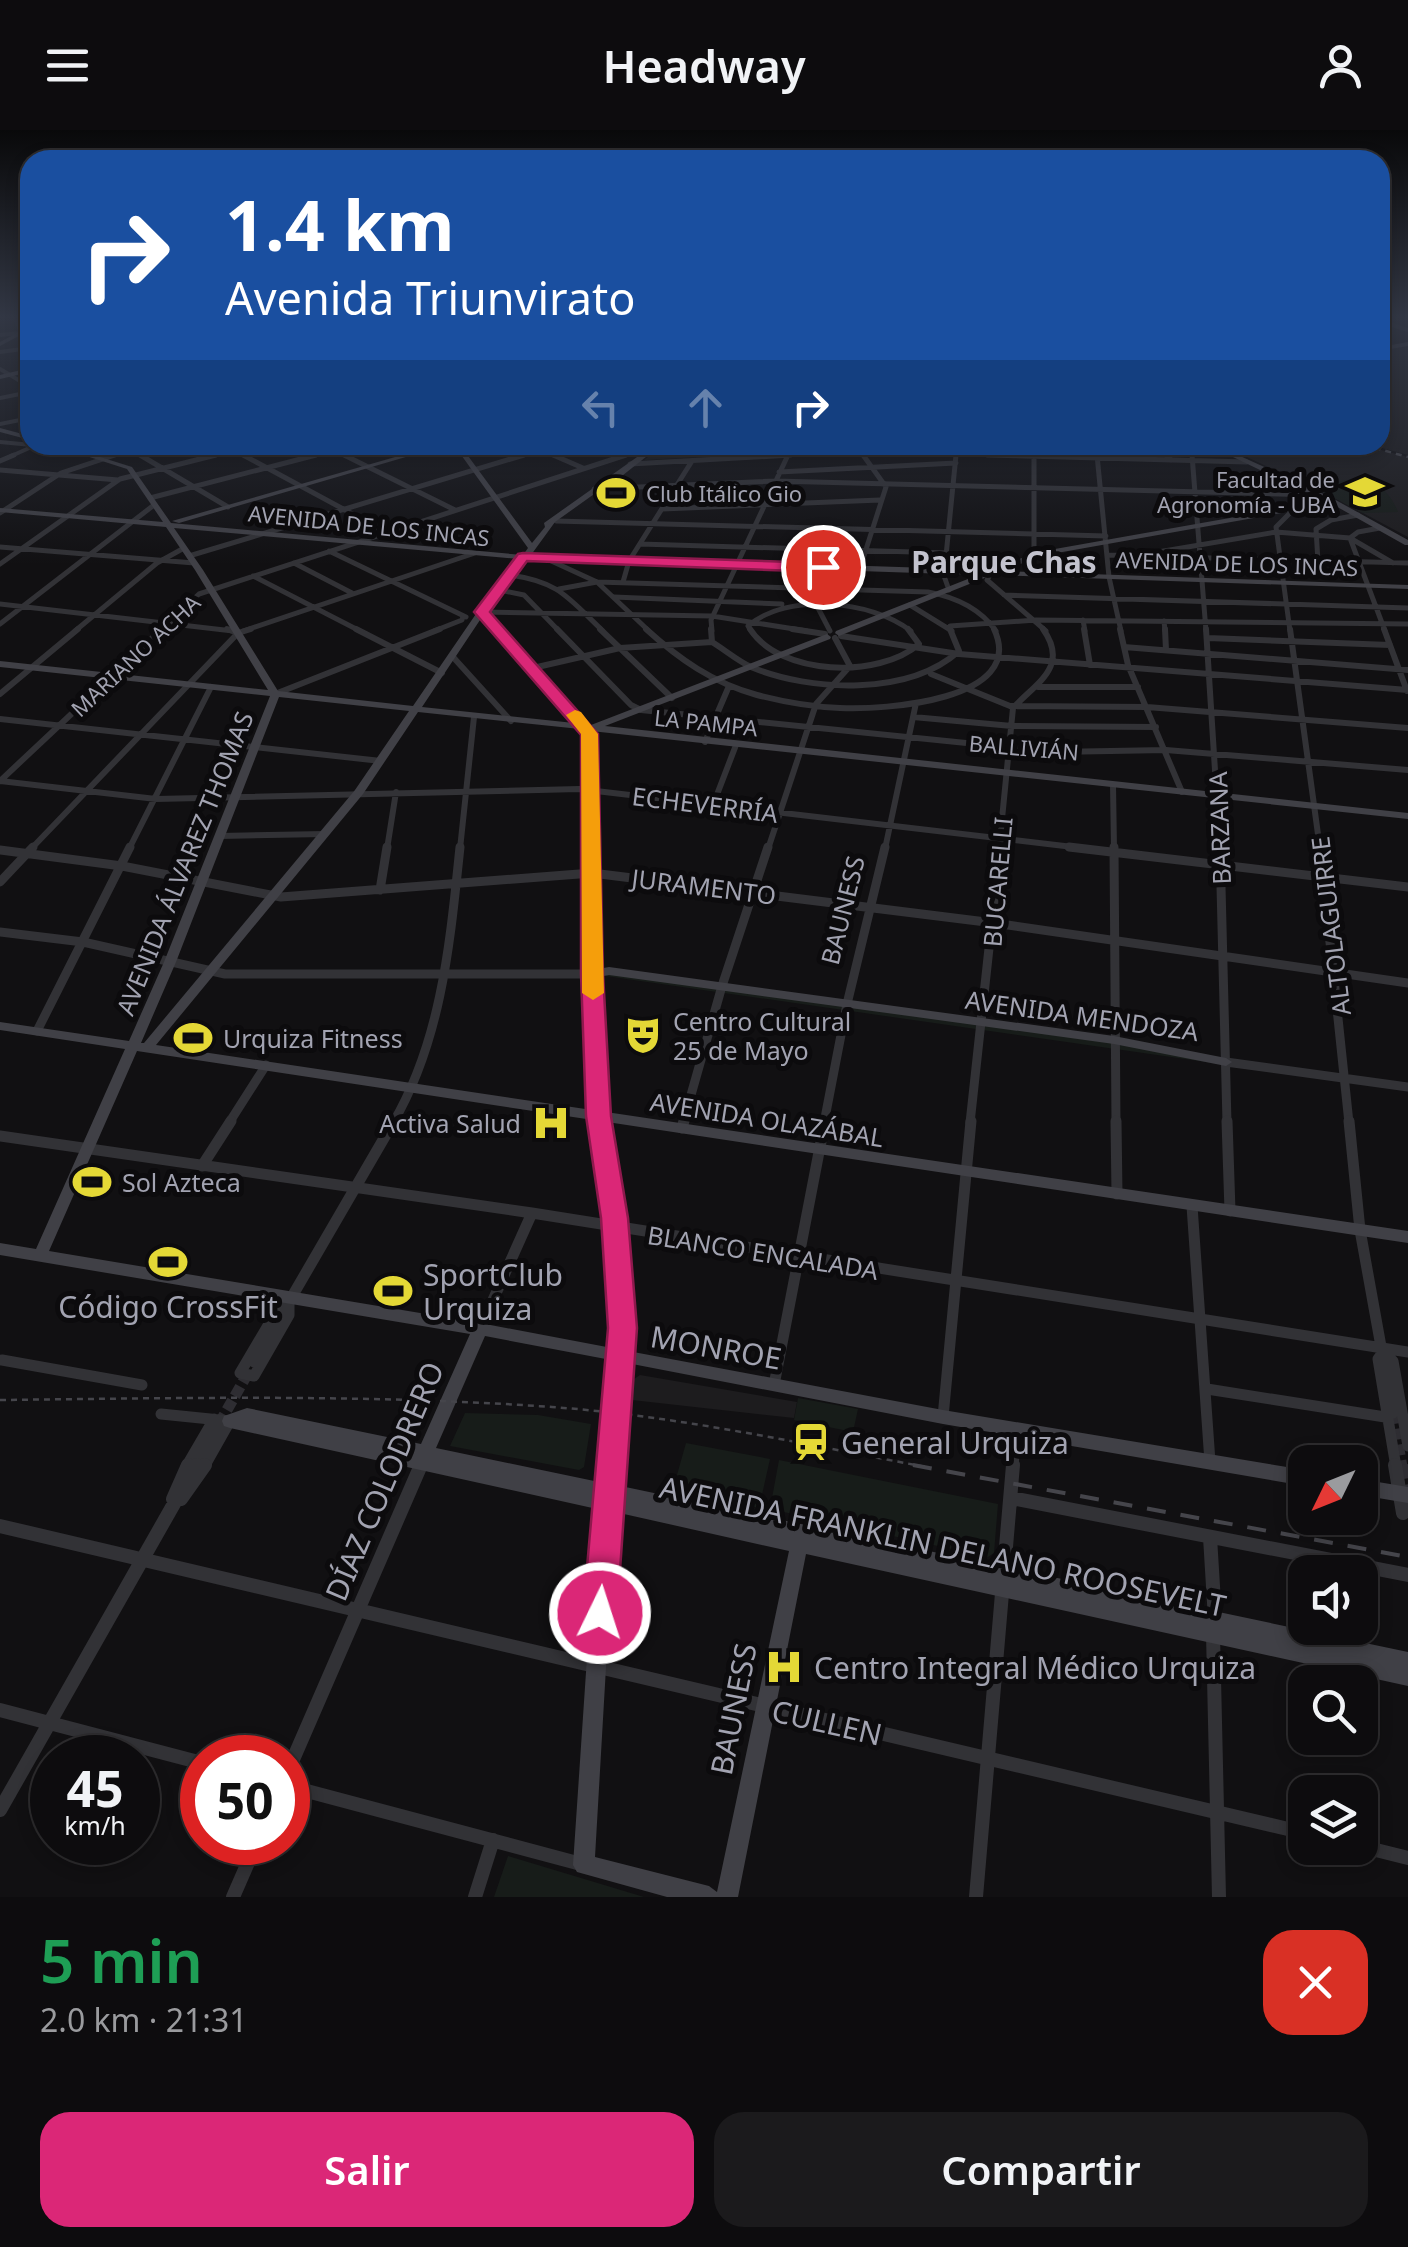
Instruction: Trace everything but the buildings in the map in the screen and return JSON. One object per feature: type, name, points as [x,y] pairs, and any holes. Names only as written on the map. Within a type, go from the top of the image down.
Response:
[{"type":"main road","name":"AVENIDA ÁLVAREZ THOMAS","points":[[40,1256],[87,1149],[140,1047],[275,694],[134,475],[126,465],[91,455]]},
{"type":"main road","points":[[166,523],[403,455]]},
{"type":"main road","points":[[465,455],[531,546]]},
{"type":"main road","points":[[630,464],[635,455]]},
{"type":"main road","points":[[140,1047],[210,971],[359,792],[531,546],[554,522],[641,455]]},
{"type":"main road","points":[[1232,455],[1333,502],[1408,543]]},
{"type":"main road","points":[[1010,570],[1034,556],[1106,539],[1333,502]]},
{"type":"main road","name":"AVENIDA DE LOS INCAS","points":[[3,509],[523,557],[945,571],[986,577],[1010,570],[1408,587]]},
{"type":"main road","points":[[525,534],[554,522]]},
{"type":"main road","points":[[588,729],[986,577]]},
{"type":"main road","points":[[480,616],[588,729],[599,1116],[622,1328],[584,1864],[709,1897]]},
{"type":"main road","name":"LA PAMPA","points":[[0,664],[1408,816]]},
{"type":"main road","name":"AVENIDA MENDOZA","points":[[592,974],[1114,1043],[1213,1063],[1226,1062]]},
{"type":"main road","name":"AVENIDA OLAZÁBAL","points":[[0,1026],[1408,1237]]},
{"type":"main road","name":"MONROE","points":[[0,1249],[480,1329],[944,1417],[1288,1475]]},
{"type":"main road","name":"DÍAZ COLODRERO","points":[[424,1459],[480,1329]]},
{"type":"main road","name":"AVENIDA FRANKLIN DELANO ROOSEVELT","points":[[221,1422],[424,1459],[1005,1583],[1214,1628],[1408,1677]]},
{"type":"main road","points":[[1378,1492],[1404,1500]]},
{"type":"main road","name":"BAUNESS","points":[[727,1897],[763,1708],[801,1540]]},
{"type":"main road","name":"AVENIDA FRANKLIN DELANO ROOSEVELT","points":[[1214,1628],[1408,1660]]},
{"type":"street","points":[[3,509],[57,475],[113,455]]},
{"type":"street","points":[[140,455],[228,507]]},
{"type":"street","points":[[0,564],[118,480],[214,455]]},
{"type":"street","points":[[243,455],[386,532]]},
{"type":"street","points":[[0,624],[152,502],[192,487],[315,455]]},
{"type":"street","points":[[344,455],[455,510]]},
{"type":"street","points":[[0,547],[157,562],[189,556],[522,455]]},
{"type":"street","points":[[555,455],[584,468]]},
{"type":"street","name":"MARIANO ACHA","points":[[0,781],[196,596],[629,455]]},
{"type":"street","points":[[630,464],[788,455],[712,616],[712,642]]},
{"type":"street","points":[[863,455],[884,485]]},
{"type":"street","points":[[944,592],[956,455]]},
{"type":"street","points":[[995,455],[1246,462]]},
{"type":"street","points":[[1097,455],[1109,577],[1129,668],[1182,792]]},
{"type":"street","points":[[1166,455],[1171,460]]},
{"type":"street","name":"BARZANA","points":[[1192,455],[1219,796],[1230,1211]]},
{"type":"street","points":[[1034,456],[1034,556]]},
{"type":"street","points":[[623,582],[629,561],[692,460]]},
{"type":"street","points":[[780,472],[956,463]]},
{"type":"street","points":[[0,470],[118,480]]},
{"type":"street","points":[[597,489],[774,481],[1318,495]]},
{"type":"street","points":[[817,606],[858,568],[884,485]]},
{"type":"street","points":[[662,509],[880,500]]},
{"type":"street","points":[[1276,532],[1279,521],[1294,508]]},
{"type":"street","points":[[1318,562],[1315,535],[1326,522],[1358,516]]},
{"type":"street","points":[[554,522],[1034,533],[1106,539]]},
{"type":"street","points":[[1350,538],[1358,532],[1380,528]]},
{"type":"street","points":[[1135,556],[1276,532],[1350,538],[1395,565]]},
{"type":"street","name":"ALTOLAGUIRRE","points":[[1276,532],[1300,681],[1324,877],[1348,1079],[1360,1230],[1383,1350],[1393,1361],[1408,1446]]},
{"type":"street","points":[[1240,537],[1242,560]]},
{"type":"street","points":[[329,552],[463,616],[541,612],[712,616],[959,654],[1408,692],[1404,669],[1390,645],[1350,538]]},
{"type":"street","points":[[640,544],[947,554]]},
{"type":"street","points":[[0,882],[238,633],[475,552]]},
{"type":"street","points":[[1107,555],[1408,564]]},
{"type":"street","points":[[0,694],[157,562],[189,556]]},
{"type":"street","points":[[544,558],[575,568],[597,582],[667,645],[729,686],[816,704],[916,703],[966,689],[990,675],[1001,658],[1001,637],[991,623],[944,592],[623,582],[597,582],[560,589]]},
{"type":"street","points":[[294,563],[352,594]]},
{"type":"street","points":[[510,575],[544,580],[560,589],[672,698]]},
{"type":"street","points":[[254,576],[442,673]]},
{"type":"street","points":[[986,577],[1001,594],[1036,620],[1051,644],[1052,661],[1038,687],[1014,706]]},
{"type":"street","points":[[500,590],[521,593],[641,710]]},
{"type":"street","points":[[1001,594],[1408,608]]},
{"type":"street","points":[[614,596],[817,606],[882,616],[913,631],[918,648]]},
{"type":"street","points":[[0,604],[225,628],[238,633]]},
{"type":"street","points":[[910,605],[950,626],[958,636],[959,654]]},
{"type":"street","points":[[750,622],[770,610],[800,606]]},
{"type":"street","points":[[817,606],[850,666]]},
{"type":"street","points":[[275,694],[462,620],[463,616]]},
{"type":"street","points":[[950,626],[1036,620],[1408,624]]},
{"type":"street","points":[[1083,620],[1090,664]]},
{"type":"street","points":[[1164,621],[1166,650]]},
{"type":"street","points":[[750,622],[753,638],[781,655],[850,666],[888,663],[918,648]]},
{"type":"street","points":[[1208,638],[1390,645]]},
{"type":"street","points":[[533,668],[620,648],[712,642],[750,667],[786,678],[834,684],[900,682],[931,674],[959,654]]},
{"type":"street","points":[[1124,647],[1404,669]]},
{"type":"street","points":[[453,657],[511,721]]},
{"type":"street","points":[[682,1128],[722,990],[816,704],[850,666]]},
{"type":"street","points":[[931,674],[1014,706],[1147,707],[1408,728]]},
{"type":"street","points":[[705,742],[729,686]]},
{"type":"street","points":[[1038,687],[1138,687]]},
{"type":"street","points":[[37,1031],[211,688]]},
{"type":"street","name":"BAUNESS","points":[[774,1385],[846,1007],[872,908],[916,703]]},
{"type":"street","name":"BUCARELLI","points":[[944,1417],[964,1173],[983,1026],[1014,706]]},
{"type":"street","name":"BALLIVIÁN","points":[[641,710],[1065,753],[1166,750],[1408,770]]},
{"type":"street","points":[[913,717],[1012,726],[1156,727]]},
{"type":"street","points":[[254,1362],[414,1086],[446,974],[474,718]]},
{"type":"street","points":[[0,719],[381,761]]},
{"type":"street","points":[[713,805],[736,745]]},
{"type":"street","name":"ECHEVERRÍA","points":[[0,781],[156,798],[591,790],[1408,887]]},
{"type":"street","points":[[1112,785],[1117,1194]]},
{"type":"street","points":[[380,890],[396,792]]},
{"type":"street","points":[[220,836],[325,834]]},
{"type":"street","name":"JURAMENTO","points":[[0,850],[122,866],[272,896],[592,873],[994,923],[1408,983]]},
{"type":"street","points":[[0,932],[83,942],[210,971],[592,974]]},
{"type":"street","points":[[1226,1062],[1408,1087]]},
{"type":"street","points":[[202,1166],[266,1065]]},
{"type":"street","name":"BLANCO ENCALADA","points":[[0,1136],[532,1213],[1408,1352]]},
{"type":"street","points":[[1192,1206],[1210,1462]]},
{"type":"street","name":"DÍAZ COLODRERO","points":[[480,1329],[532,1213]]},
{"type":"street","points":[[289,1298],[289,1315],[254,1376],[240,1373],[276,1312],[289,1298]]},
{"type":"street","name":"ALTOLAGUIRRE","points":[[1383,1350],[1378,1360],[1404,1500]]},
{"type":"street","points":[[2,1360],[142,1386]]},
{"type":"street","points":[[1207,1389],[1389,1415]]},
{"type":"street","name":"AVENIDA FRANKLIN DELANO ROOSEVELT","points":[[161,1414],[221,1422]]},
{"type":"street","points":[[0,1810],[221,1422]]},
{"type":"street","points":[[976,1897],[1016,1429]]},
{"type":"street","name":"DÍAZ COLODRERO","points":[[304,1735],[424,1459]]},
{"type":"street","points":[[1011,1498],[1408,1574]]},
{"type":"street","name":"CULLEN","points":[[0,1526],[1288,1829]]},
{"type":"street","points":[[1210,1537],[1219,1897]]},
{"type":"street","points":[[0,1710],[180,1758]]},
{"type":"street","points":[[310,1792],[584,1864]]},
{"type":"street","points":[[475,1897],[493,1840]]},
{"type":"street","points":[[1378,1850],[1408,1858]]},
{"type":"street","points":[[233,1897],[246,1865]]},
{"type":"shaded area","points":[[1390,399],[1408,399],[1408,455],[1390,450]]},
{"type":"shaded area","name":"Facultad de Agronomía - UBA","points":[[1390,452],[1408,457],[1408,537],[1243,455]]},
{"type":"shaded area","points":[[651,455],[739,455],[644,460]]},
{"type":"shaded area","points":[[1345,480],[1378,486],[1398,512],[1363,513],[1315,488]]},
{"type":"shaded area","points":[[609,971],[1114,1040],[1213,1063],[592,974]]},
{"type":"shaded area","points":[[640,1375],[797,1402],[794,1418],[632,1400],[634,1379]]},
{"type":"shaded area","points":[[798,1398],[858,1409],[853,1432],[794,1420]]},
{"type":"shaded area","points":[[465,1413],[538,1415],[591,1424],[584,1467],[579,1470],[450,1446]]},
{"type":"shaded area","points":[[686,1443],[770,1459],[759,1508],[673,1489]]},
{"type":"shaded area","points":[[779,1460],[998,1504],[994,1553],[988,1557],[770,1509]]},
{"type":"shaded area","points":[[508,1856],[644,1897],[494,1897]]},
{"type":"tunnel","points":[[219,1424],[248,1373]]},
{"type":"tunnel","points":[[1393,1413],[1402,1467]]},
{"type":"tunnel","points":[[1402,1465],[1408,1499]]},
{"type":"railway","points":[[1390,452],[1408,457]]},
{"type":"railway","points":[[0,1400],[345,1399],[552,1407],[693,1424],[926,1467]]},
{"type":"railway","points":[[913,1465],[1408,1557]]},
{"type":"slow traffic","points":[[575,715],[590,734],[593,993]]},
{"type":"place","name":"Facultad de Agronomía - UBA","points":[[1365,492]]},
{"type":"place","name":"Club Itálico Gio","points":[[616,493]]},
{"type":"place","name":"Centro Cultural 25 de Mayo","points":[[643,1035]]},
{"type":"place","name":"Urquiza Fitness","points":[[193,1038]]},
{"type":"place","name":"Activa Salud","points":[[551,1123]]},
{"type":"place","name":"Sol Azteca","points":[[92,1182]]},
{"type":"place","name":"Código CrossFit","points":[[168,1262]]},
{"type":"place","name":"SportClub Urquiza","points":[[393,1291]]},
{"type":"place","name":"General Urquiza","points":[[811,1442]]},
{"type":"place","name":"Centro Integral Médico Urquiza","points":[[784,1667]]},
{"type":"district","name":"Parque Chas","points":[[1004,561]]},
{"type":"route","points":[[600,1613],[622,1328],[614,1218],[599,1116],[592,974],[590,734],[482,610],[523,557],[823,567]]}]
